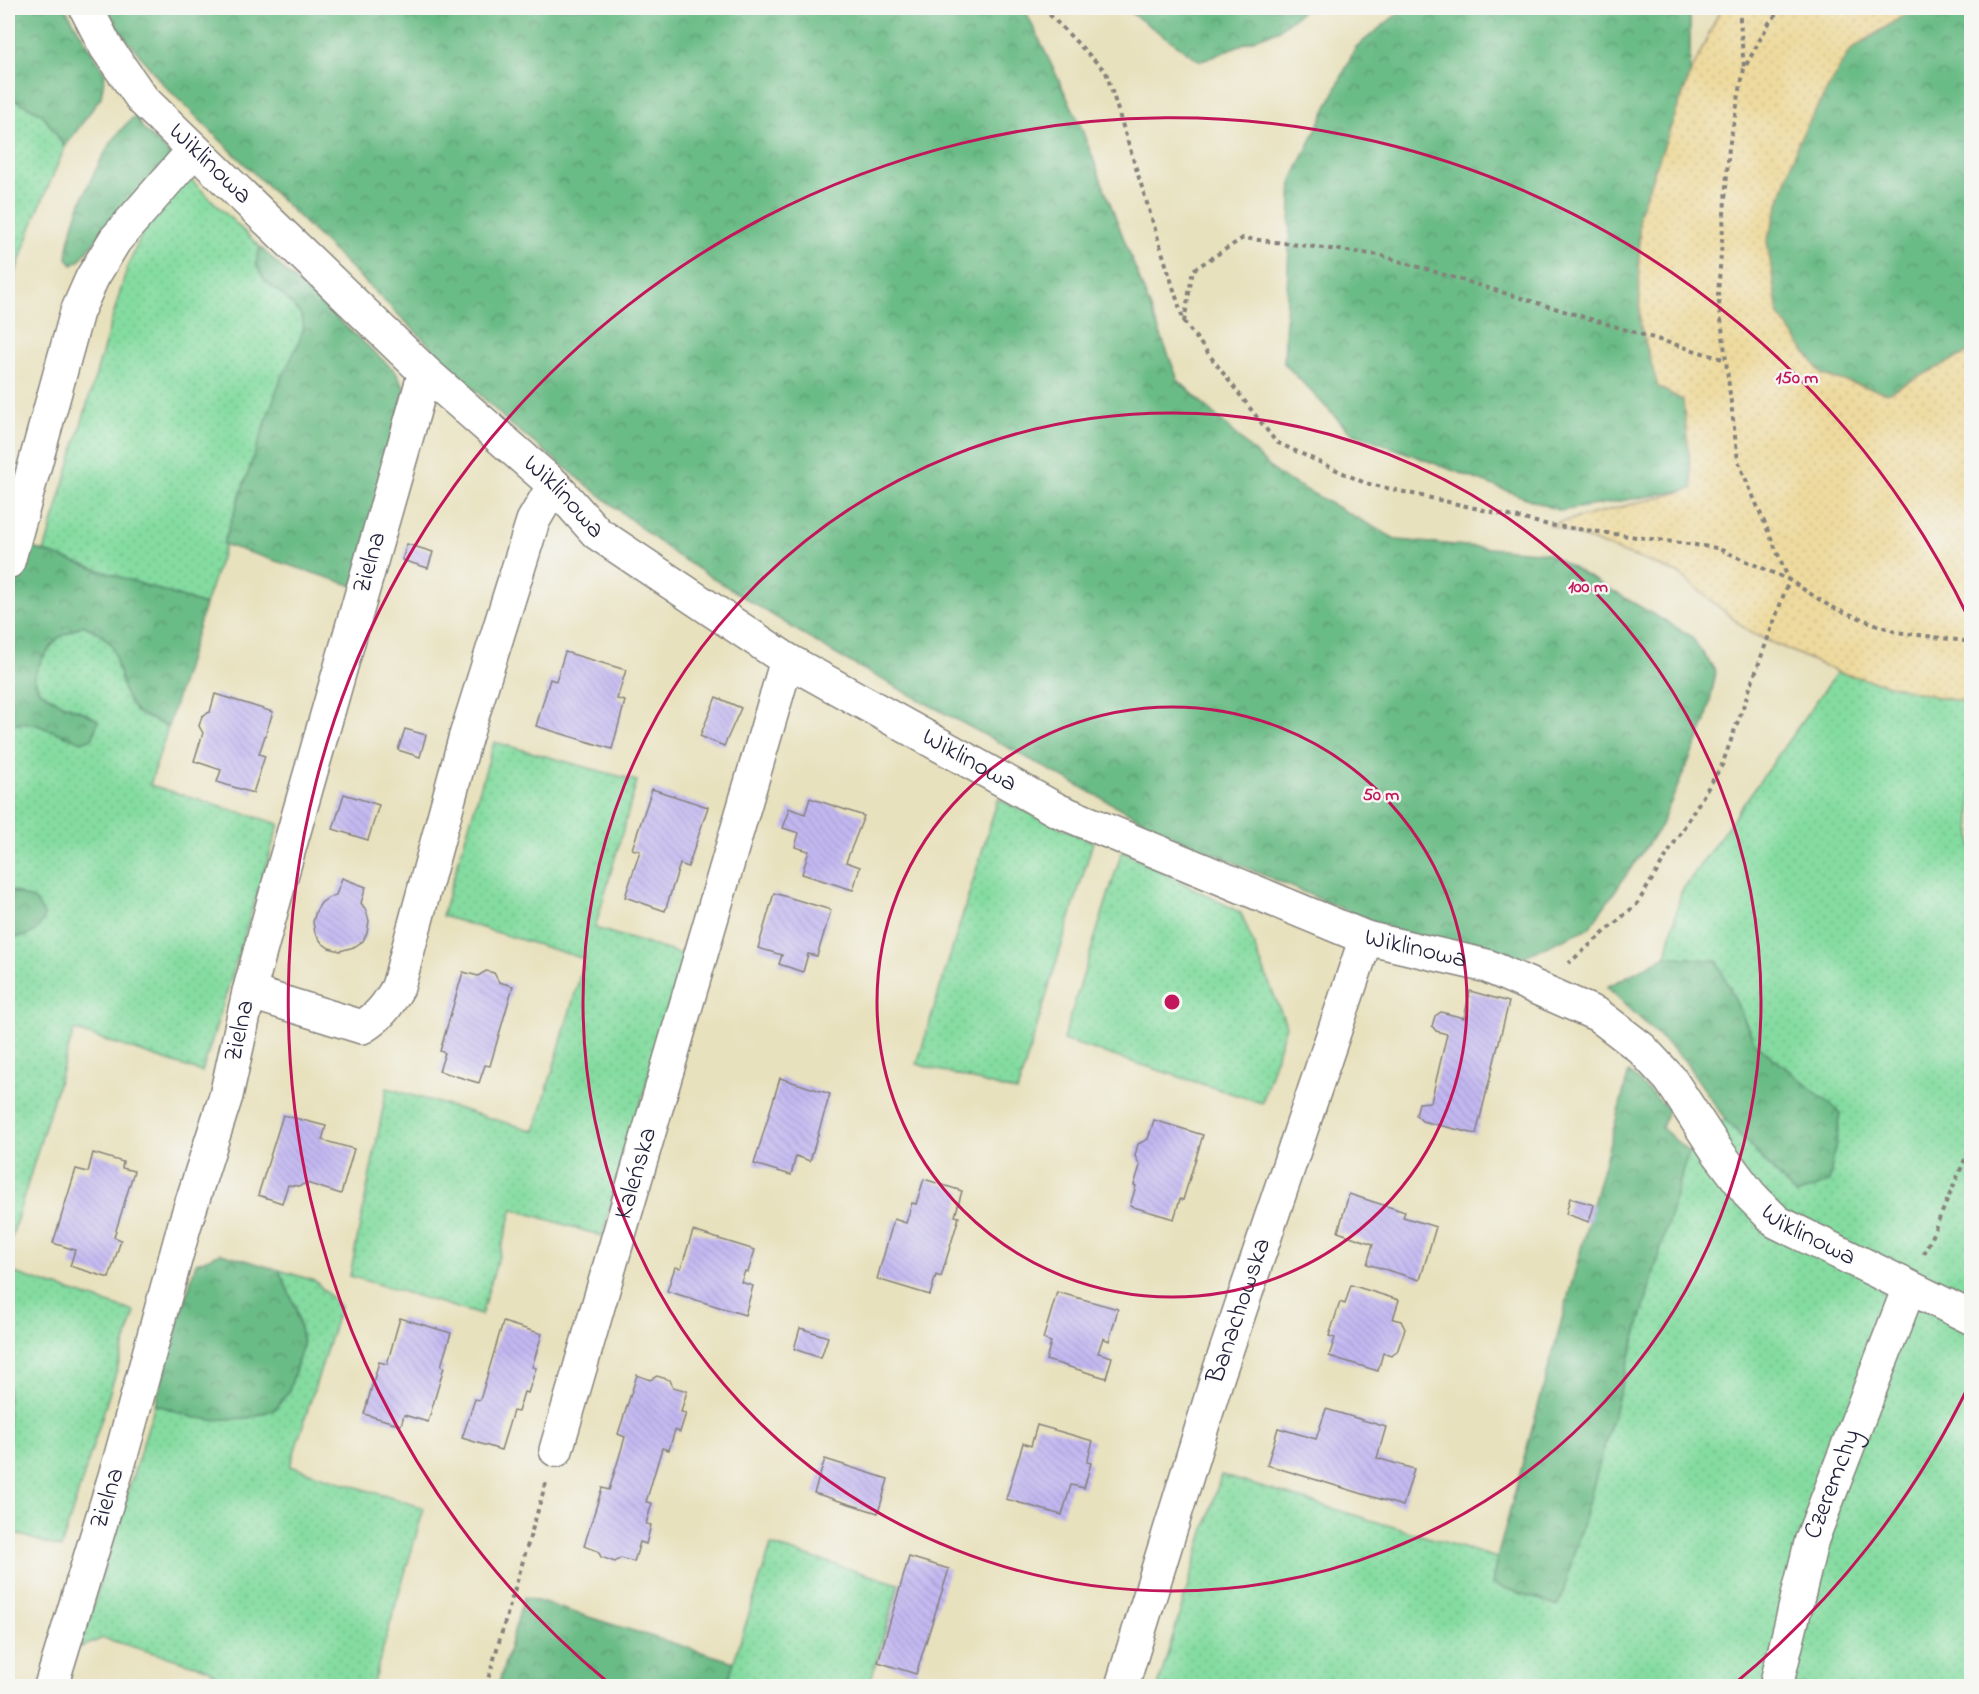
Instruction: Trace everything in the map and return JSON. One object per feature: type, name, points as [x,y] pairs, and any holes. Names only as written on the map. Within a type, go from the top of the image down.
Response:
[{"type":"street","name":"Wiklinowa","points":[[86,8],[106,47],[143,100],[425,372],[554,485],[597,533],[787,660],[1057,810],[1366,938],[1487,966],[1598,1015],[1641,1048],[1670,1079],[1717,1151],[1751,1196],[1777,1221],[1971,1318]]},
{"type":"street","points":[[8,562],[76,312],[92,278],[115,240],[195,150]]},
{"type":"street","name":"Zielna","points":[[51,1686],[119,1463],[184,1227],[226,1096],[249,992],[425,372]]},
{"type":"street","points":[[249,992],[362,1028],[377,1018],[387,1007],[398,987],[465,739],[532,520],[554,485]]},
{"type":"street","name":"Kaleńska","points":[[556,1450],[787,660]]},
{"type":"street","name":"Banachowska","points":[[1122,1686],[1218,1375],[1366,938]]},
{"type":"street","name":"Czeremchy","points":[[1776,1686],[1812,1539],[1909,1288]]},
{"type":"path","points":[[1043,8],[1106,72],[1184,322],[1276,442],[1365,483],[1549,525],[1717,548],[1789,580],[1831,607],[1896,632],[1971,642]]},
{"type":"path","points":[[1539,989],[1637,904],[1722,765],[1789,580],[1738,461],[1718,294],[1729,147],[1744,69],[1739,8]]},
{"type":"path","points":[[1744,69],[1769,23],[1782,8]]},
{"type":"path","points":[[1184,322],[1193,270],[1243,238],[1379,255],[1726,360]]},
{"type":"path","points":[[1909,1288],[1971,1143]]},
{"type":"path","points":[[486,1686],[556,1450]]},
{"type":"green space","points":[[8,8],[65,8],[105,73],[101,97],[65,147],[42,114],[8,96]]},
{"type":"green space","points":[[107,8],[1024,8],[1079,122],[1178,380],[1277,474],[1397,540],[1547,553],[1691,636],[1716,672],[1706,721],[1660,827],[1589,928],[1518,959],[1392,930],[1168,834],[837,655],[674,554],[509,423],[162,83],[113,22]]},
{"type":"green space","points":[[1124,8],[1306,8],[1278,30],[1200,61]]},
{"type":"green space","points":[[1405,8],[1690,8],[1690,75],[1639,214],[1640,323],[1658,387],[1683,400],[1693,489],[1560,511],[1349,431],[1284,363],[1292,180],[1356,47]]},
{"type":"green space","points":[[1915,8],[1944,8],[1971,15],[1971,351],[1887,393],[1822,375],[1778,314],[1767,241],[1799,140],[1849,51]]},
{"type":"green space","points":[[8,96],[42,114],[65,147],[36,215],[8,293]]},
{"type":"green space","points":[[135,116],[144,130],[172,156],[104,230],[79,261],[72,265],[67,258],[69,241],[81,202],[111,143]]},
{"type":"green space","points":[[189,178],[260,247],[257,265],[261,273],[298,309],[304,326],[298,346],[280,381],[205,605],[44,552],[127,268],[148,220]]},
{"type":"green space","points":[[260,247],[395,371],[405,389],[354,586],[223,544],[280,381],[304,327],[302,316],[282,294],[265,281],[256,263]]},
{"type":"green space","points":[[24,545],[205,605],[168,727],[136,712],[125,695],[112,645],[98,632],[83,625],[58,638],[43,657],[34,676],[38,690],[98,720],[93,738],[82,742],[34,724],[8,724],[8,606]]},
{"type":"green space","points":[[83,625],[98,632],[112,645],[136,712],[168,727],[150,785],[279,824],[202,1072],[74,1030],[8,1249],[8,938],[26,936],[20,893],[8,890],[8,724],[34,724],[58,732],[83,712],[60,703],[38,690],[34,675],[43,657],[58,638]]},
{"type":"green space","points":[[1837,672],[1971,703],[1971,1686],[1158,1686],[1221,1475],[1497,1558],[1492,1584],[1559,1606],[1688,1152],[1725,1119],[1796,1195],[1829,1181],[1841,1113],[1755,1043],[1717,961],[1666,956],[1681,892]]},
{"type":"green space","points":[[494,742],[637,781],[595,928],[684,955],[602,1236],[513,1209],[481,1315],[350,1276],[387,1088],[535,1131],[585,959],[442,916]]},
{"type":"green space","points":[[998,799],[1093,842],[1017,1092],[917,1064]]},
{"type":"green space","points":[[1122,851],[1241,913],[1286,1025],[1262,1103],[1063,1040]]},
{"type":"green space","points":[[8,890],[35,900],[45,916],[38,928],[31,934],[8,938]]},
{"type":"green space","points":[[1666,956],[1717,961],[1755,1043],[1841,1113],[1829,1182],[1796,1195],[1725,1119],[1684,1060],[1607,987]]},
{"type":"green space","points":[[1629,1072],[1668,1109],[1662,1128],[1688,1152],[1559,1606],[1492,1584],[1497,1558]]},
{"type":"green space","points":[[221,1253],[279,1270],[296,1308],[303,1344],[289,1391],[275,1409],[248,1418],[211,1420],[192,1417],[155,1404],[196,1263]]},
{"type":"green space","points":[[279,1270],[315,1281],[340,1307],[290,1466],[424,1508],[372,1686],[225,1686],[209,1669],[103,1638],[80,1648],[155,1404],[192,1417],[248,1418],[275,1409],[289,1391],[303,1344],[296,1308]]},
{"type":"green space","points":[[8,1271],[135,1312],[61,1548],[8,1531]]},
{"type":"green space","points":[[771,1545],[899,1584],[869,1686],[726,1686]]},
{"type":"green space","points":[[524,1597],[734,1662],[726,1686],[498,1686]]},
{"type":"sand","points":[[1721,8],[1915,8],[1849,51],[1799,140],[1767,241],[1778,314],[1822,375],[1887,393],[1971,351],[1971,703],[1837,672],[1749,632],[1678,573],[1549,525],[1693,489],[1683,400],[1658,387],[1640,323],[1639,214],[1690,75]]},
{"type":"building","points":[[407,544],[433,552],[428,568],[402,560]]},
{"type":"building","points":[[565,652],[626,670],[617,699],[625,701],[612,749],[536,726],[550,679],[556,681]]},
{"type":"building","points":[[215,694],[273,712],[259,754],[265,756],[253,793],[217,782],[221,770],[194,761],[203,733],[199,726],[202,716],[210,712]]},
{"type":"building","points":[[716,697],[741,708],[724,746],[700,736]]},
{"type":"building","points":[[405,729],[426,735],[420,757],[398,750]]},
{"type":"building","points":[[652,789],[708,807],[688,867],[680,864],[665,911],[625,897],[640,851],[632,849]]},
{"type":"building","points":[[344,794],[379,805],[368,840],[333,829]]},
{"type":"building","points":[[810,798],[864,816],[846,862],[860,867],[853,890],[802,874],[809,851],[795,847],[799,833],[783,828],[789,812],[788,808],[805,814]]},
{"type":"building","points":[[342,878],[366,887],[361,903],[369,921],[363,941],[354,947],[340,951],[322,943],[315,933],[313,922],[321,903],[336,895]]},
{"type":"building","points":[[774,893],[831,910],[817,956],[808,954],[803,972],[779,964],[782,955],[758,948]]},
{"type":"building","points":[[486,971],[494,973],[499,982],[513,986],[490,1066],[485,1065],[479,1083],[439,1071],[445,1053],[440,1051],[463,972],[478,976]]},
{"type":"building","points":[[1470,991],[1509,1002],[1476,1134],[1422,1121],[1416,1115],[1419,1103],[1431,1102],[1447,1034],[1436,1031],[1432,1026],[1435,1016],[1441,1012],[1464,1018]]},
{"type":"building","points":[[780,1078],[830,1094],[810,1161],[796,1156],[791,1175],[754,1164]]},
{"type":"building","points":[[283,1115],[326,1126],[322,1140],[354,1149],[341,1194],[307,1183],[299,1186],[288,1185],[282,1203],[258,1195]]},
{"type":"building","points":[[1154,1120],[1203,1135],[1183,1200],[1180,1199],[1174,1219],[1130,1206],[1140,1166],[1135,1156],[1138,1144],[1148,1139]]},
{"type":"building","points":[[93,1153],[123,1162],[122,1168],[134,1171],[114,1237],[121,1240],[109,1278],[70,1266],[75,1250],[53,1243],[76,1169],[88,1172]]},
{"type":"building","points":[[924,1179],[962,1191],[955,1216],[959,1217],[941,1277],[936,1275],[930,1295],[877,1279],[894,1219],[906,1223],[912,1203],[916,1204]]},
{"type":"building","points":[[1349,1194],[1405,1212],[1403,1217],[1436,1227],[1420,1280],[1367,1264],[1373,1244],[1338,1232]]},
{"type":"building","points":[[1570,1198],[1594,1205],[1589,1222],[1566,1214]]},
{"type":"building","points":[[693,1231],[755,1250],[748,1272],[745,1271],[741,1282],[753,1286],[745,1315],[667,1291],[675,1267],[681,1268]]},
{"type":"building","points":[[1351,1285],[1399,1300],[1393,1319],[1401,1321],[1405,1329],[1397,1352],[1391,1356],[1383,1353],[1378,1371],[1329,1356],[1335,1338],[1329,1336],[1340,1302],[1345,1304]]},
{"type":"building","points":[[1057,1292],[1118,1309],[1109,1341],[1103,1338],[1098,1353],[1112,1357],[1106,1378],[1046,1360],[1051,1342],[1043,1339]]},
{"type":"building","points":[[400,1318],[451,1333],[428,1422],[404,1415],[401,1425],[364,1414],[379,1362],[387,1364]]},
{"type":"building","points":[[503,1322],[542,1334],[532,1367],[536,1368],[528,1393],[524,1392],[518,1412],[513,1411],[501,1450],[462,1438],[475,1399],[480,1400]]},
{"type":"building","points":[[800,1328],[828,1337],[821,1358],[794,1349]]},
{"type":"building","points":[[637,1375],[650,1380],[657,1376],[670,1380],[673,1387],[687,1391],[681,1412],[686,1413],[680,1432],[675,1430],[669,1450],[662,1448],[646,1502],[652,1503],[646,1524],[651,1525],[646,1544],[640,1542],[634,1562],[621,1558],[615,1562],[601,1557],[598,1551],[584,1546],[602,1488],[609,1490],[625,1437],[618,1434]]},
{"type":"building","points":[[1326,1409],[1386,1427],[1377,1458],[1414,1469],[1403,1506],[1267,1465],[1278,1428],[1316,1439]]},
{"type":"building","points":[[1037,1425],[1093,1441],[1087,1462],[1091,1463],[1084,1488],[1071,1485],[1062,1515],[1006,1499],[1023,1443],[1031,1446]]},
{"type":"building","points":[[825,1459],[888,1479],[878,1513],[814,1493]]},
{"type":"building","points":[[909,1557],[949,1569],[916,1674],[878,1662]]}]
